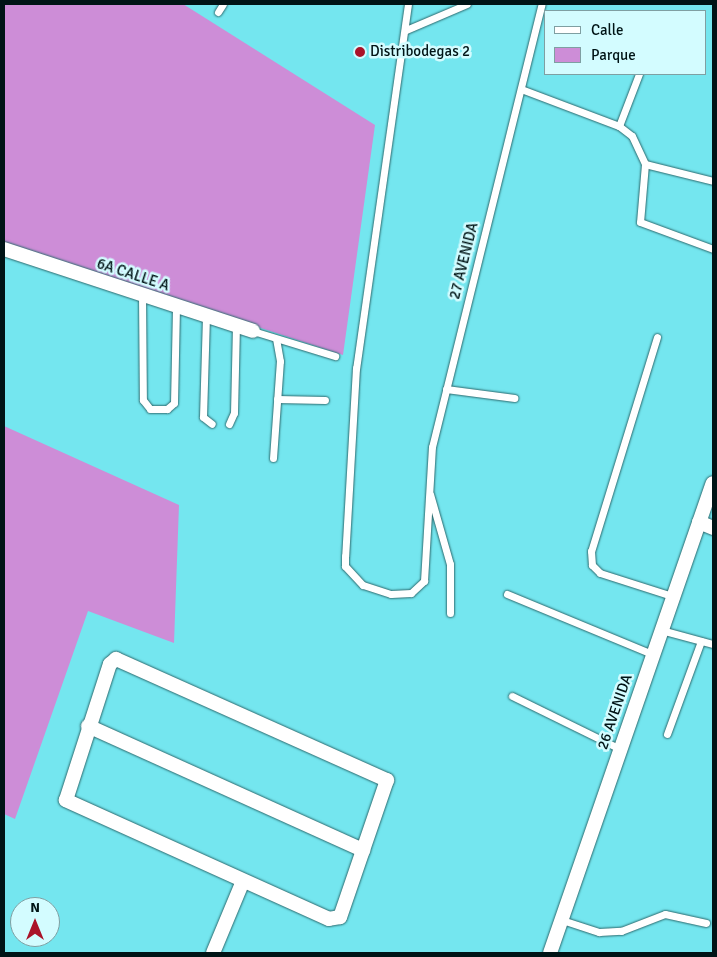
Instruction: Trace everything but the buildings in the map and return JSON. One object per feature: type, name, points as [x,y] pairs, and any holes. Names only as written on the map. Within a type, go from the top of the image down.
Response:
[{"type":"street","name":"6A CALLE A","points":[[4,249],[253,331]]},
{"type":"street","name":"26 AVENIDA","points":[[550,953],[672,596],[713,483]]},
{"type":"street","points":[[699,522],[713,528]]},
{"type":"street","points":[[124,659],[382,775],[387,785],[362,850],[335,920],[243,881],[66,800],[88,726],[110,664],[124,659]]},
{"type":"street","points":[[88,726],[362,850]]},
{"type":"street","points":[[213,953],[243,881]]},
{"type":"lane","points":[[218,12],[223,4]]},
{"type":"lane","name":"27 AVENIDA","points":[[408,4],[406,30],[356,368],[345,566],[363,585],[391,594],[411,593],[424,581],[432,447],[542,4]]},
{"type":"lane","points":[[406,30],[467,4]]},
{"type":"lane","points":[[619,126],[640,75]]},
{"type":"lane","points":[[521,89],[619,126],[642,150],[645,164],[640,222],[713,249]]},
{"type":"lane","points":[[645,164],[713,181]]},
{"type":"lane","points":[[142,295],[143,400],[150,409],[166,408],[174,403],[176,306]]},
{"type":"lane","points":[[206,316],[203,417],[212,424]]},
{"type":"lane","points":[[228,424],[234,413],[236,325]]},
{"type":"lane","points":[[253,331],[335,356]]},
{"type":"lane","points":[[657,337],[591,551],[592,565],[600,573],[672,596]]},
{"type":"lane","points":[[272,458],[277,399],[276,339]]},
{"type":"lane","points":[[446,389],[514,398]]},
{"type":"lane","points":[[277,399],[325,400]]},
{"type":"lane","points":[[429,491],[450,564],[450,613]]},
{"type":"lane","points":[[508,594],[652,654]]},
{"type":"lane","points":[[661,630],[713,644]]},
{"type":"lane","points":[[667,734],[701,641]]},
{"type":"lane","points":[[512,696],[620,750]]},
{"type":"lane","points":[[562,920],[599,932],[620,931],[665,914],[706,923]]},
{"type":"green space","points":[[4,4],[183,4],[375,125],[343,355],[4,244]]},
{"type":"green space","points":[[4,426],[179,505],[174,643],[88,611],[15,819],[4,814]]},
{"type":"place","name":"Distribodegas 2","points":[[360,52]]}]
